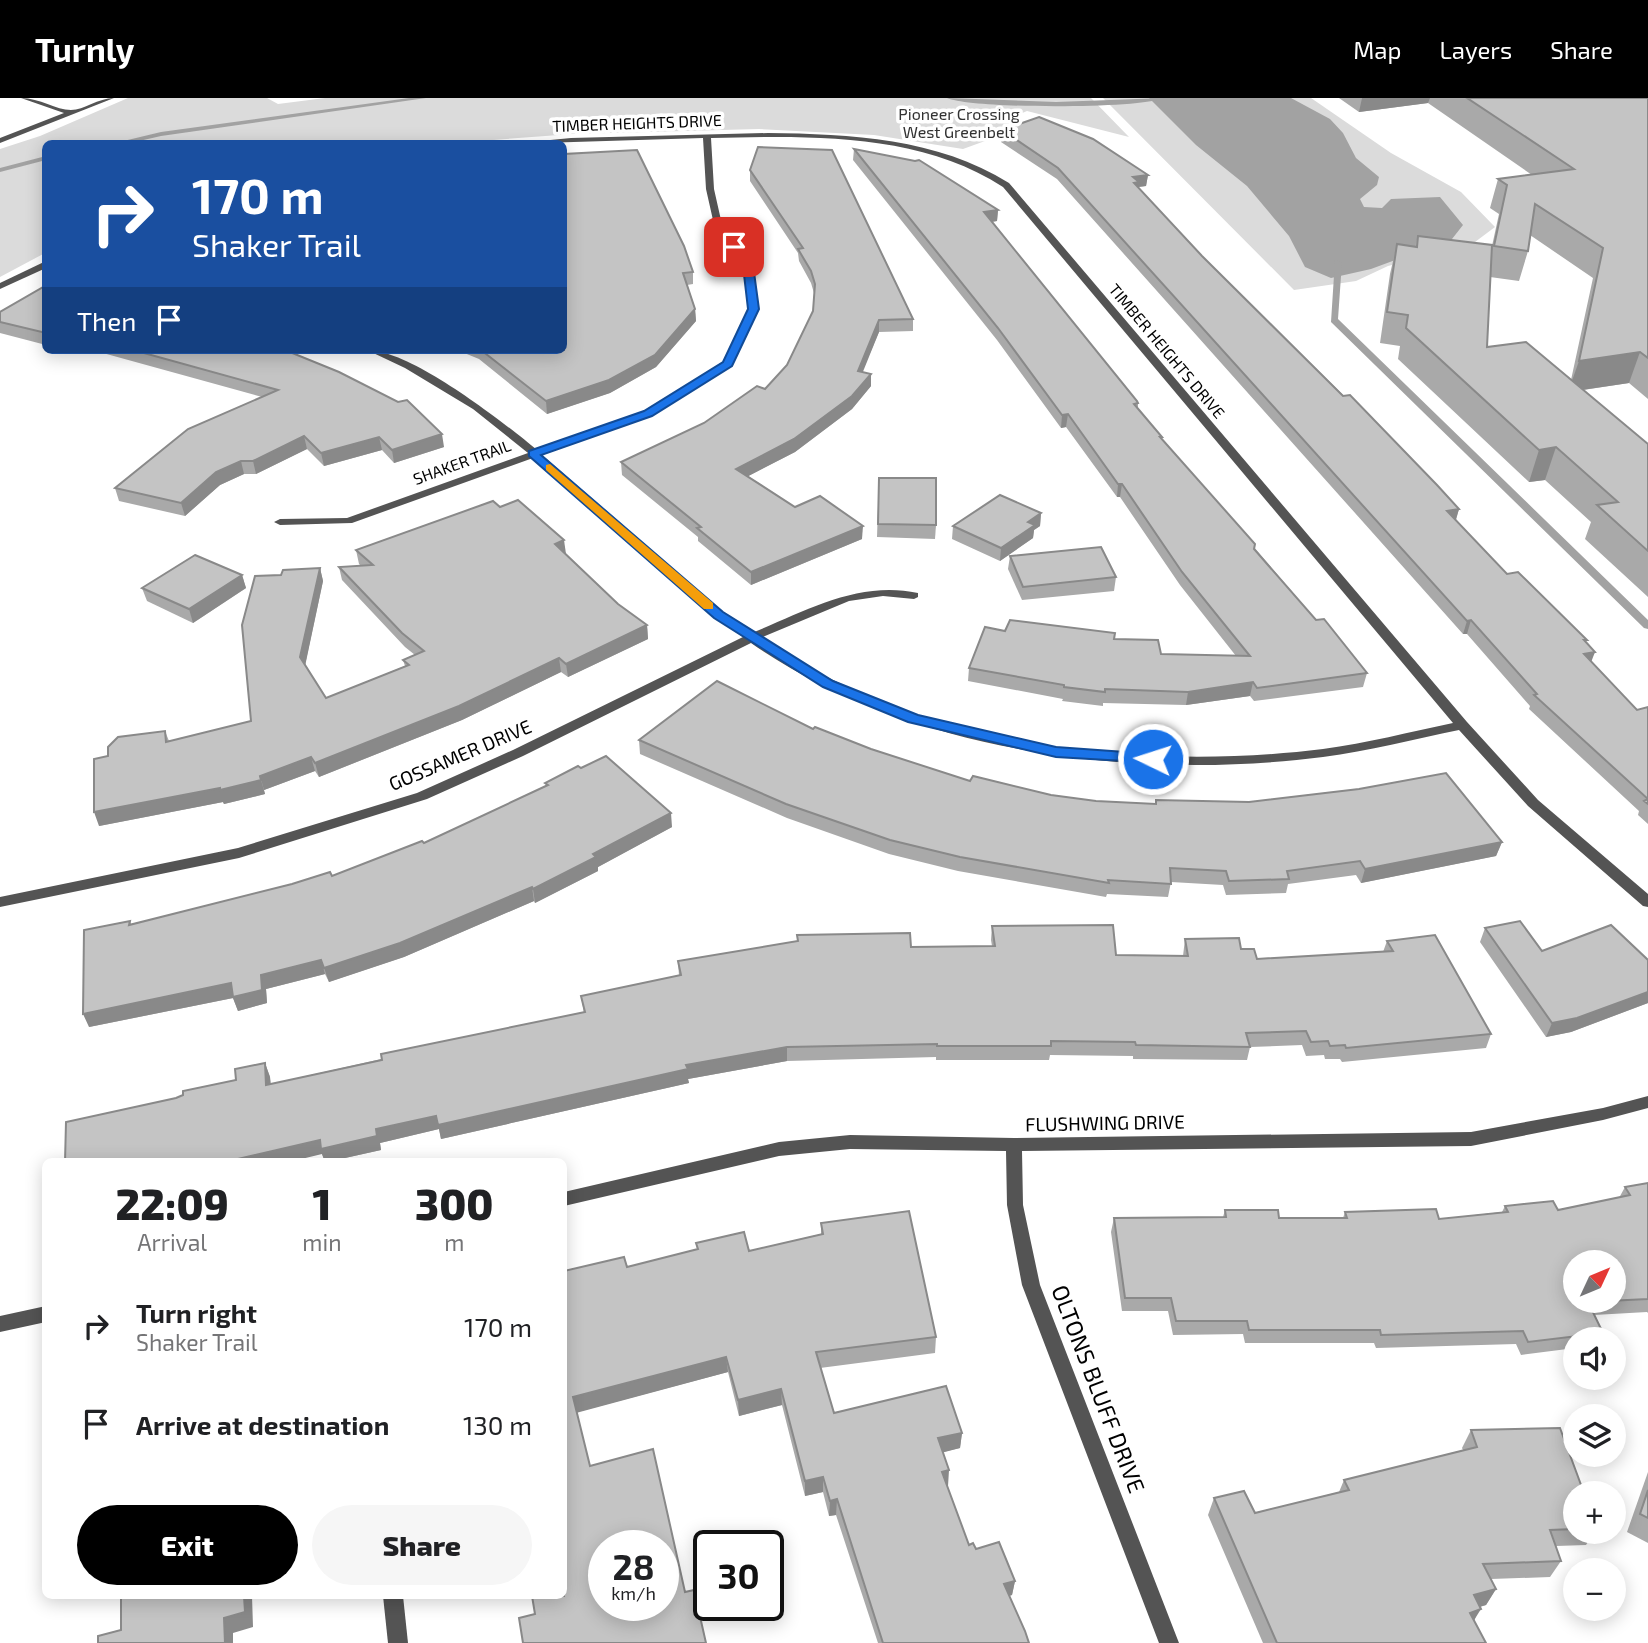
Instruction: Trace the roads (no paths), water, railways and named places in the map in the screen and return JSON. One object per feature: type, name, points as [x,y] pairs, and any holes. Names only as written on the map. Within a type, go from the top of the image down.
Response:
[{"type":"street","points":[[25,98],[71,113]]},
{"type":"street","points":[[0,141],[110,98]]},
{"type":"street","name":"TIMBER HEIGHTS DRIVE","points":[[567,142],[786,135],[879,142],[946,156],[977,166],[1006,185],[1462,725],[1533,803],[1648,902]]},
{"type":"street","name":"SHAKER TRAIL","points":[[280,522],[348,521],[648,414],[728,363],[754,309],[748,265],[719,229],[710,189],[707,136]]},
{"type":"street","points":[[0,286],[42,266]]},
{"type":"street","points":[[380,354],[418,372],[477,407],[719,615],[751,638],[828,684],[914,718],[1056,752],[1202,763],[1323,753],[1462,725]]},
{"type":"street","name":"GOSSAMER DRIVE","points":[[0,902],[239,853],[422,796],[518,753],[751,638],[846,598],[883,592],[914,594]]},
{"type":"street","name":"FLUSHWING DRIVE","points":[[567,1198],[779,1149],[850,1142],[1014,1145],[1471,1139],[1603,1114],[1648,1101]]},
{"type":"street","name":"OLTONS BLUFF DRIVE","points":[[1014,1145],[1015,1205],[1031,1285],[1169,1643]]},
{"type":"street","points":[[0,1324],[42,1315]]},
{"type":"street","points":[[393,1599],[398,1643]]},
{"type":"waterway","points":[[133,140],[423,98]]},
{"type":"waterway","points":[[950,98],[1056,104],[1161,98]]},
{"type":"waterway","points":[[0,170],[42,159]]},
{"type":"waterway","points":[[1338,262],[1334,320],[1648,626]]},
{"type":"park label","name":"Pioneer Crossing West Greenbelt","points":[[959,123]]}]
